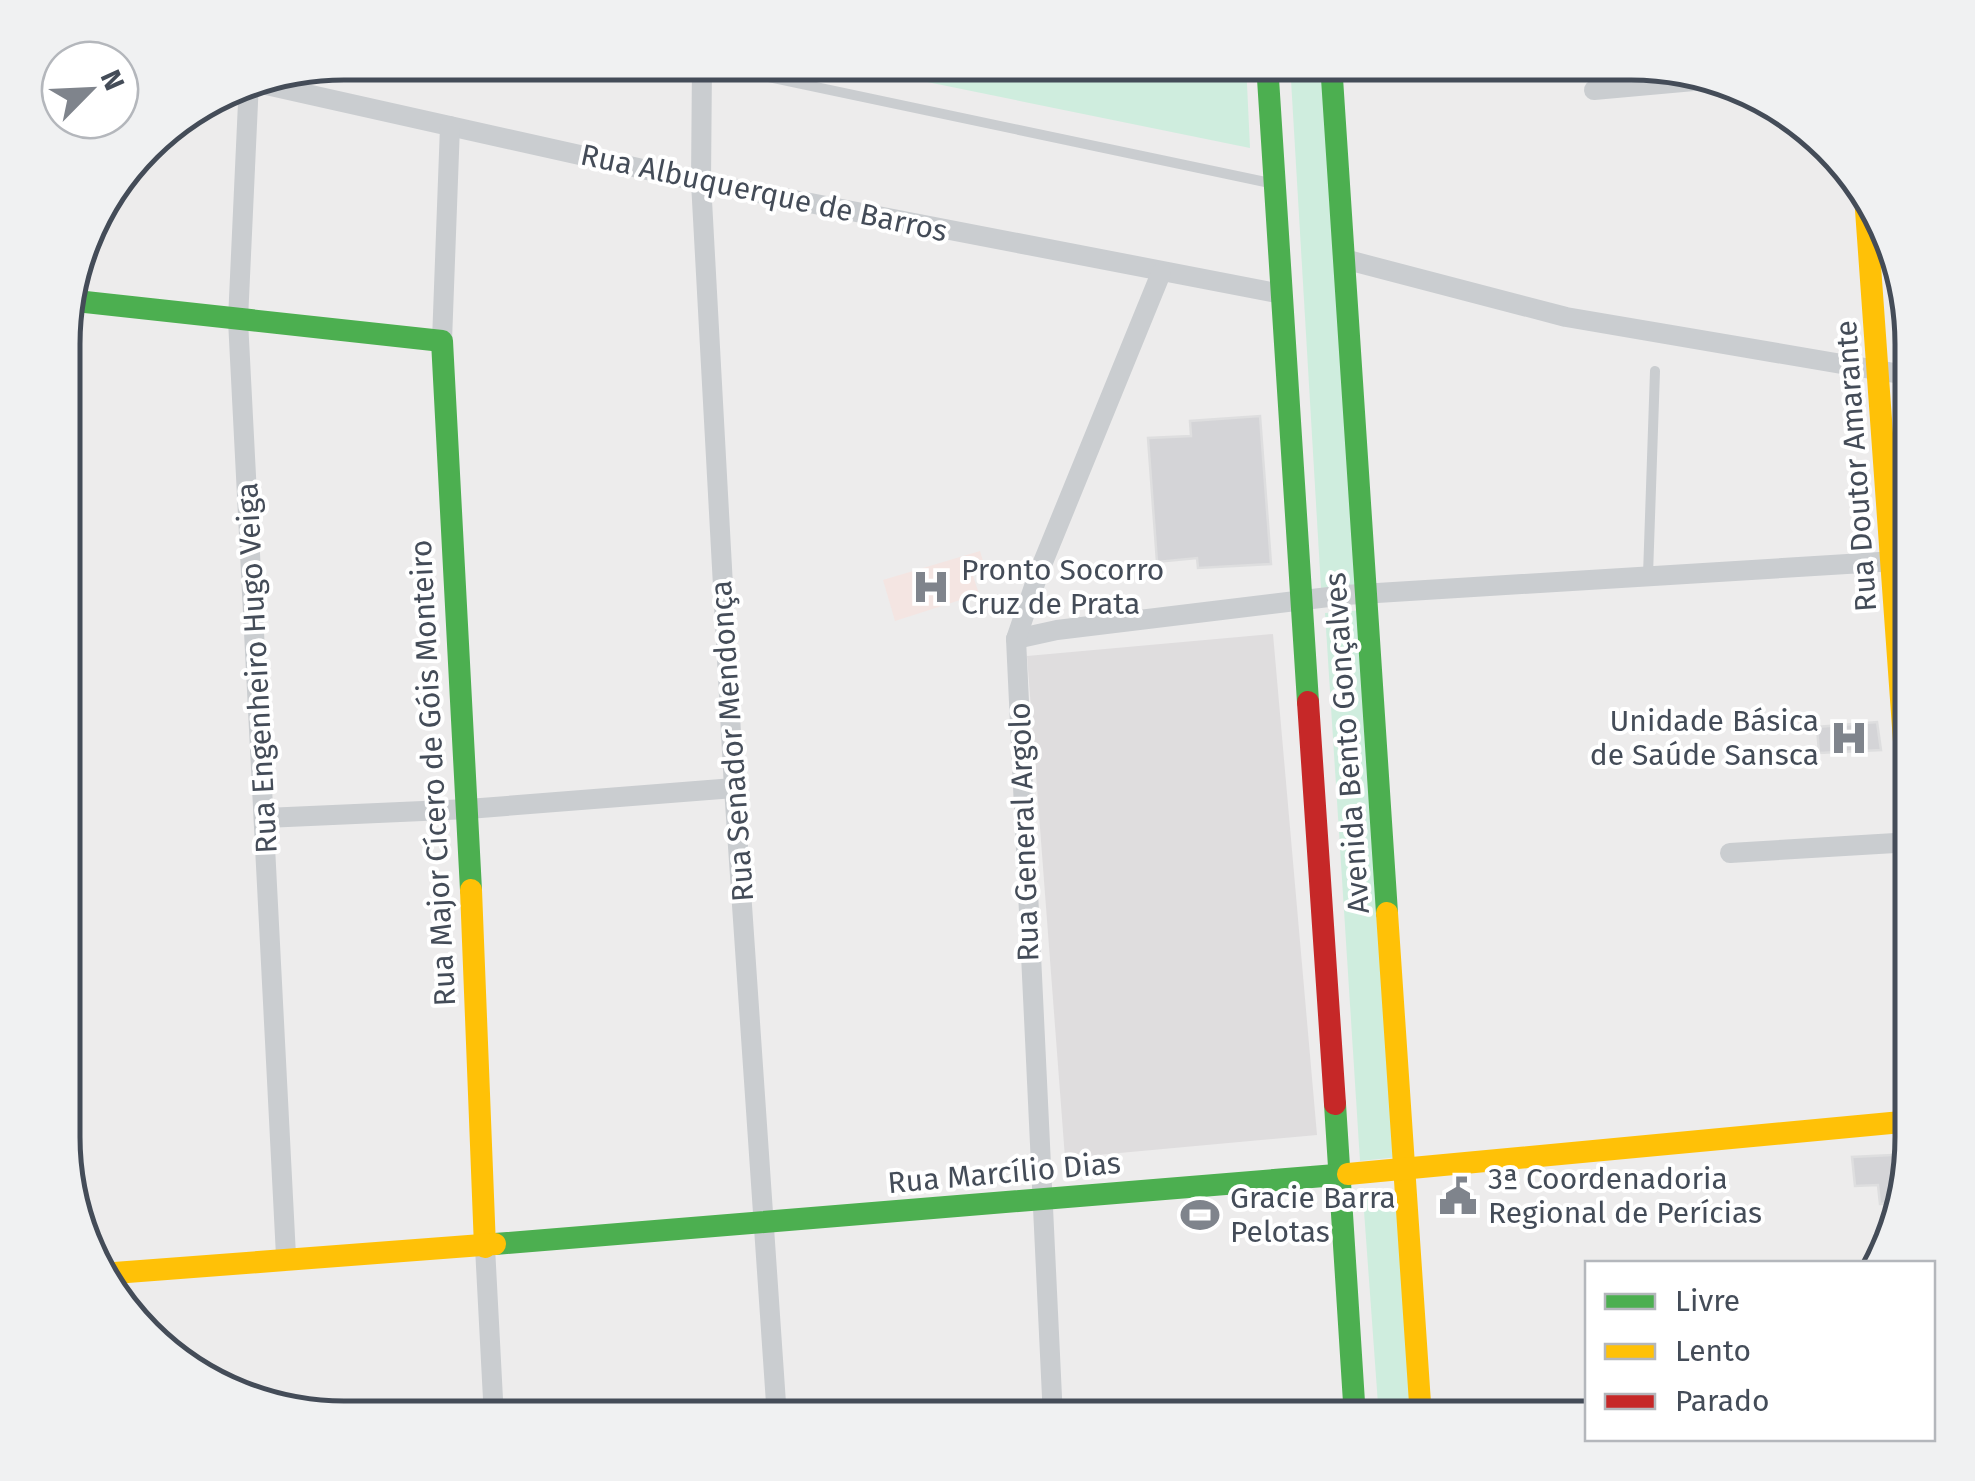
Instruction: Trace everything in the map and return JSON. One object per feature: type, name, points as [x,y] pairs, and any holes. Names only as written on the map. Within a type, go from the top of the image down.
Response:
[{"type":"main road","name":"Avenida Bento Gonçalves","points":[[1267,81],[1354,1401]]},
{"type":"main road","name":"Avenida Bento Gonçalves","points":[[1333,81],[1420,1401]]},
{"type":"main road","name":"Rua Doutor Amarante","points":[[1868,226],[1895,505]]},
{"type":"main road","points":[[84,302],[442,341]]},
{"type":"main road","name":"Rua Major Cícero de Góis Monteiro","points":[[442,341],[468,809],[485,1246]]},
{"type":"main road","name":"Rua Marcílio Dias","points":[[118,1272],[286,1256],[766,1225],[1894,1122]]},
{"type":"street","name":"Rua Senador Mendonça","points":[[702,81],[701,182],[734,788],[776,1400]]},
{"type":"street","points":[[1594,90],[1665,83]]},
{"type":"street","name":"Rua Albuquerque de Barros","points":[[281,88],[701,182],[1282,294]]},
{"type":"street","name":"Rua Engenheiro Hugo Veiga","points":[[247,99],[238,320],[286,1256]]},
{"type":"street","name":"Rua Major Cícero de Góis Monteiro","points":[[442,341],[450,126]]},
{"type":"street","points":[[1344,259],[1423,283],[1566,317],[1895,374]]},
{"type":"street","name":"Rua General Argolo","points":[[1052,1401],[1016,639],[1038,572],[1161,273]]},
{"type":"street","points":[[1016,639],[1057,630],[1368,593],[1895,561]]},
{"type":"street","points":[[265,818],[468,809],[734,788]]},
{"type":"street","points":[[1730,852],[1894,843]]},
{"type":"street","name":"Rua Major Cícero de Góis Monteiro","points":[[485,1246],[493,1400]]},
{"type":"lane","points":[[787,81],[1276,184]]},
{"type":"lane","points":[[1648,576],[1654,371]]},
{"type":"shaded area","name":"Pronto Socorro Cruz de Prata","points":[[980,551],[985,568],[972,573],[979,594],[895,621],[883,580]]},
{"type":"shaded area","points":[[1273,634],[1317,1135],[1065,1158],[1027,656]]},
{"type":"green space","points":[[922,81],[1247,81],[1250,148]]},
{"type":"green space","points":[[1291,81],[1329,81],[1360,585],[1321,588]]},
{"type":"green space","points":[[1364,610],[1398,1157],[1360,1161],[1325,613]]},
{"type":"green space","points":[[1400,1195],[1415,1401],[1378,1401],[1363,1197]]},
{"type":"building","points":[[1260,416],[1271,564],[1198,568],[1197,558],[1157,562],[1148,438],[1191,436],[1190,421]]},
{"type":"building","name":"Unidade Básica de Saúde Sansca","points":[[1877,722],[1881,750],[1819,753],[1817,727]]},
{"type":"building","points":[[1894,1155],[1886,1204],[1880,1204],[1878,1185],[1855,1186],[1852,1157]]},
{"type":"traffic: fast","points":[[1268,81],[1308,702]]},
{"type":"traffic: fast","points":[[1332,81],[1387,913]]},
{"type":"traffic: fast","points":[[84,302],[442,341],[471,890]]},
{"type":"traffic: fast","points":[[1335,1104],[1354,1401]]},
{"type":"traffic: fast","points":[[495,1244],[1348,1174]]},
{"type":"traffic: slow","points":[[1867,226],[1895,611]]},
{"type":"traffic: slow","points":[[471,890],[485,1247]]},
{"type":"traffic: slow","points":[[1387,913],[1420,1401]]},
{"type":"traffic: slow","points":[[1348,1174],[1894,1123]]},
{"type":"traffic: slow","points":[[118,1273],[495,1244]]},
{"type":"traffic: jam","points":[[1308,702],[1335,1104]]},
{"type":"place","name":"Pronto Socorro Cruz de Prata","points":[[931,587]]},
{"type":"place","name":"Unidade Básica de Saúde Sansca","points":[[1849,738]]},
{"type":"place","name":"3ª Coordenadoria Regional de Perícias","points":[[1458,1196]]},
{"type":"place","name":"Gracie Barra Pelotas","points":[[1200,1215]]}]
